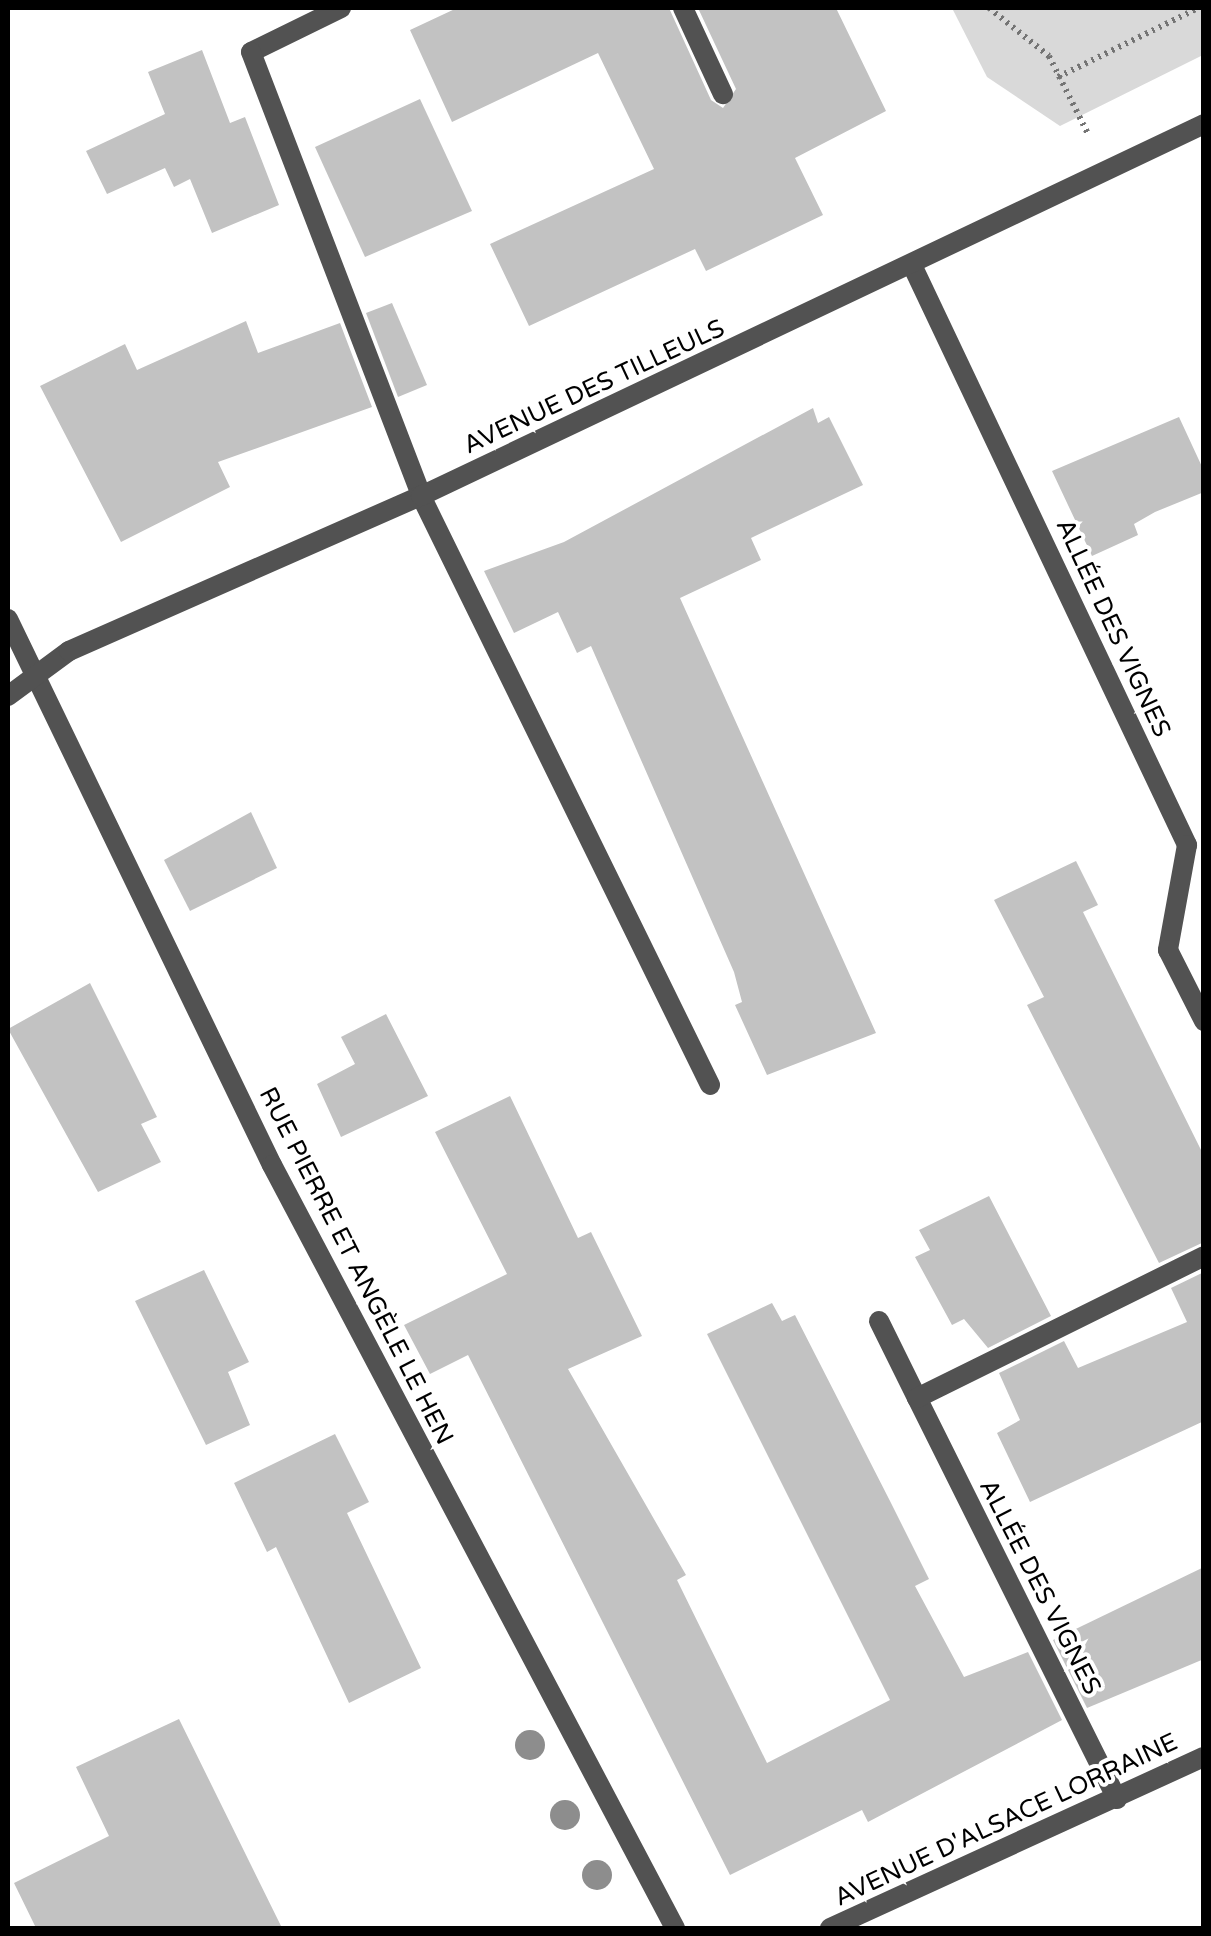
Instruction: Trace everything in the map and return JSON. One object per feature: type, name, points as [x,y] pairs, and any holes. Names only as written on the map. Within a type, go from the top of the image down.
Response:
[{"type":"street","points":[[342,8],[251,52],[421,496],[710,1085]]},
{"type":"street","points":[[683,8],[723,94]]},
{"type":"street","name":"AVENUE DES TILLEULS","points":[[8,696],[69,651],[421,496],[1204,124]]},
{"type":"street","name":"ALLÉE DES VIGNES","points":[[912,265],[1187,845],[1168,950],[1204,1021]]},
{"type":"street","name":"RUE PIERRE ET ANGÈLE LE HEN","points":[[8,619],[272,1165],[675,1928]]},
{"type":"street","points":[[917,1398],[1204,1256]]},
{"type":"street","name":"ALLÉE DES VIGNES","points":[[878,1320],[1117,1800]]},
{"type":"street","name":"AVENUE D'ALSACE LORRAINE","points":[[830,1928],[1204,1757]]},
{"type":"path","points":[[990,8],[1049,56],[1106,173]]},
{"type":"path","points":[[1058,78],[1198,8]]},
{"type":"shaded area","points":[[952,8],[1203,8],[1203,55],[1060,126],[987,77]]},
{"type":"building","points":[[457,8],[669,8],[711,100],[723,108],[736,89],[698,8],[836,8],[886,111],[795,158],[823,215],[706,271],[695,249],[529,326],[490,244],[654,169],[598,53],[452,122],[410,30]]},
{"type":"building","points":[[202,50],[230,123],[245,117],[279,205],[212,233],[190,179],[174,187],[165,168],[107,194],[86,151],[165,114],[148,72]]},
{"type":"building","points":[[420,99],[472,211],[365,257],[315,147]]},
{"type":"building","points":[[392,303],[427,385],[398,397],[366,313]]},
{"type":"building","points":[[246,321],[258,353],[340,323],[372,407],[218,462],[230,487],[121,542],[40,386],[125,344],[137,370]]},
{"type":"building","points":[[813,408],[818,423],[829,417],[863,485],[751,538],[761,560],[680,598],[876,1033],[767,1075],[735,1005],[742,1002],[734,972],[591,646],[577,653],[558,612],[514,633],[484,571],[564,542]]},
{"type":"building","points":[[1179,417],[1204,471],[1204,492],[1134,524],[1138,535],[1092,556],[1052,471]]},
{"type":"building","points":[[251,812],[277,868],[190,911],[164,860]]},
{"type":"building","points":[[1076,861],[1098,905],[1083,912],[1204,1156],[1204,1242],[1159,1263],[1027,1005],[1044,997],[994,900]]},
{"type":"building","points":[[90,983],[157,1117],[141,1124],[161,1162],[98,1192],[8,1029]]},
{"type":"building","points":[[386,1014],[428,1096],[341,1137],[317,1084],[355,1064],[341,1037]]},
{"type":"building","points":[[510,1096],[578,1238],[591,1232],[642,1336],[568,1369],[686,1575],[677,1580],[767,1763],[890,1700],[707,1334],[772,1303],[782,1321],[795,1315],[929,1579],[915,1586],[964,1677],[1028,1652],[1062,1720],[868,1822],[862,1810],[730,1875],[468,1355],[430,1374],[404,1325],[507,1274],[435,1132]]},
{"type":"building","points":[[989,1196],[1051,1316],[988,1348],[964,1319],[952,1325],[915,1257],[930,1250],[919,1230]]},
{"type":"building","points":[[204,1270],[249,1362],[228,1372],[250,1425],[206,1445],[135,1301]]},
{"type":"building","points":[[1204,1272],[1204,1421],[1030,1502],[997,1433],[1020,1420],[999,1373],[1064,1341],[1078,1368],[1187,1322],[1171,1288]]},
{"type":"building","points":[[335,1434],[369,1502],[347,1513],[421,1668],[349,1703],[276,1547],[267,1552],[234,1483]]},
{"type":"building","points":[[1204,1567],[1204,1659],[1087,1708],[1053,1640]]},
{"type":"building","points":[[179,1719],[282,1928],[36,1928],[14,1883],[109,1836],[76,1767]]}]
